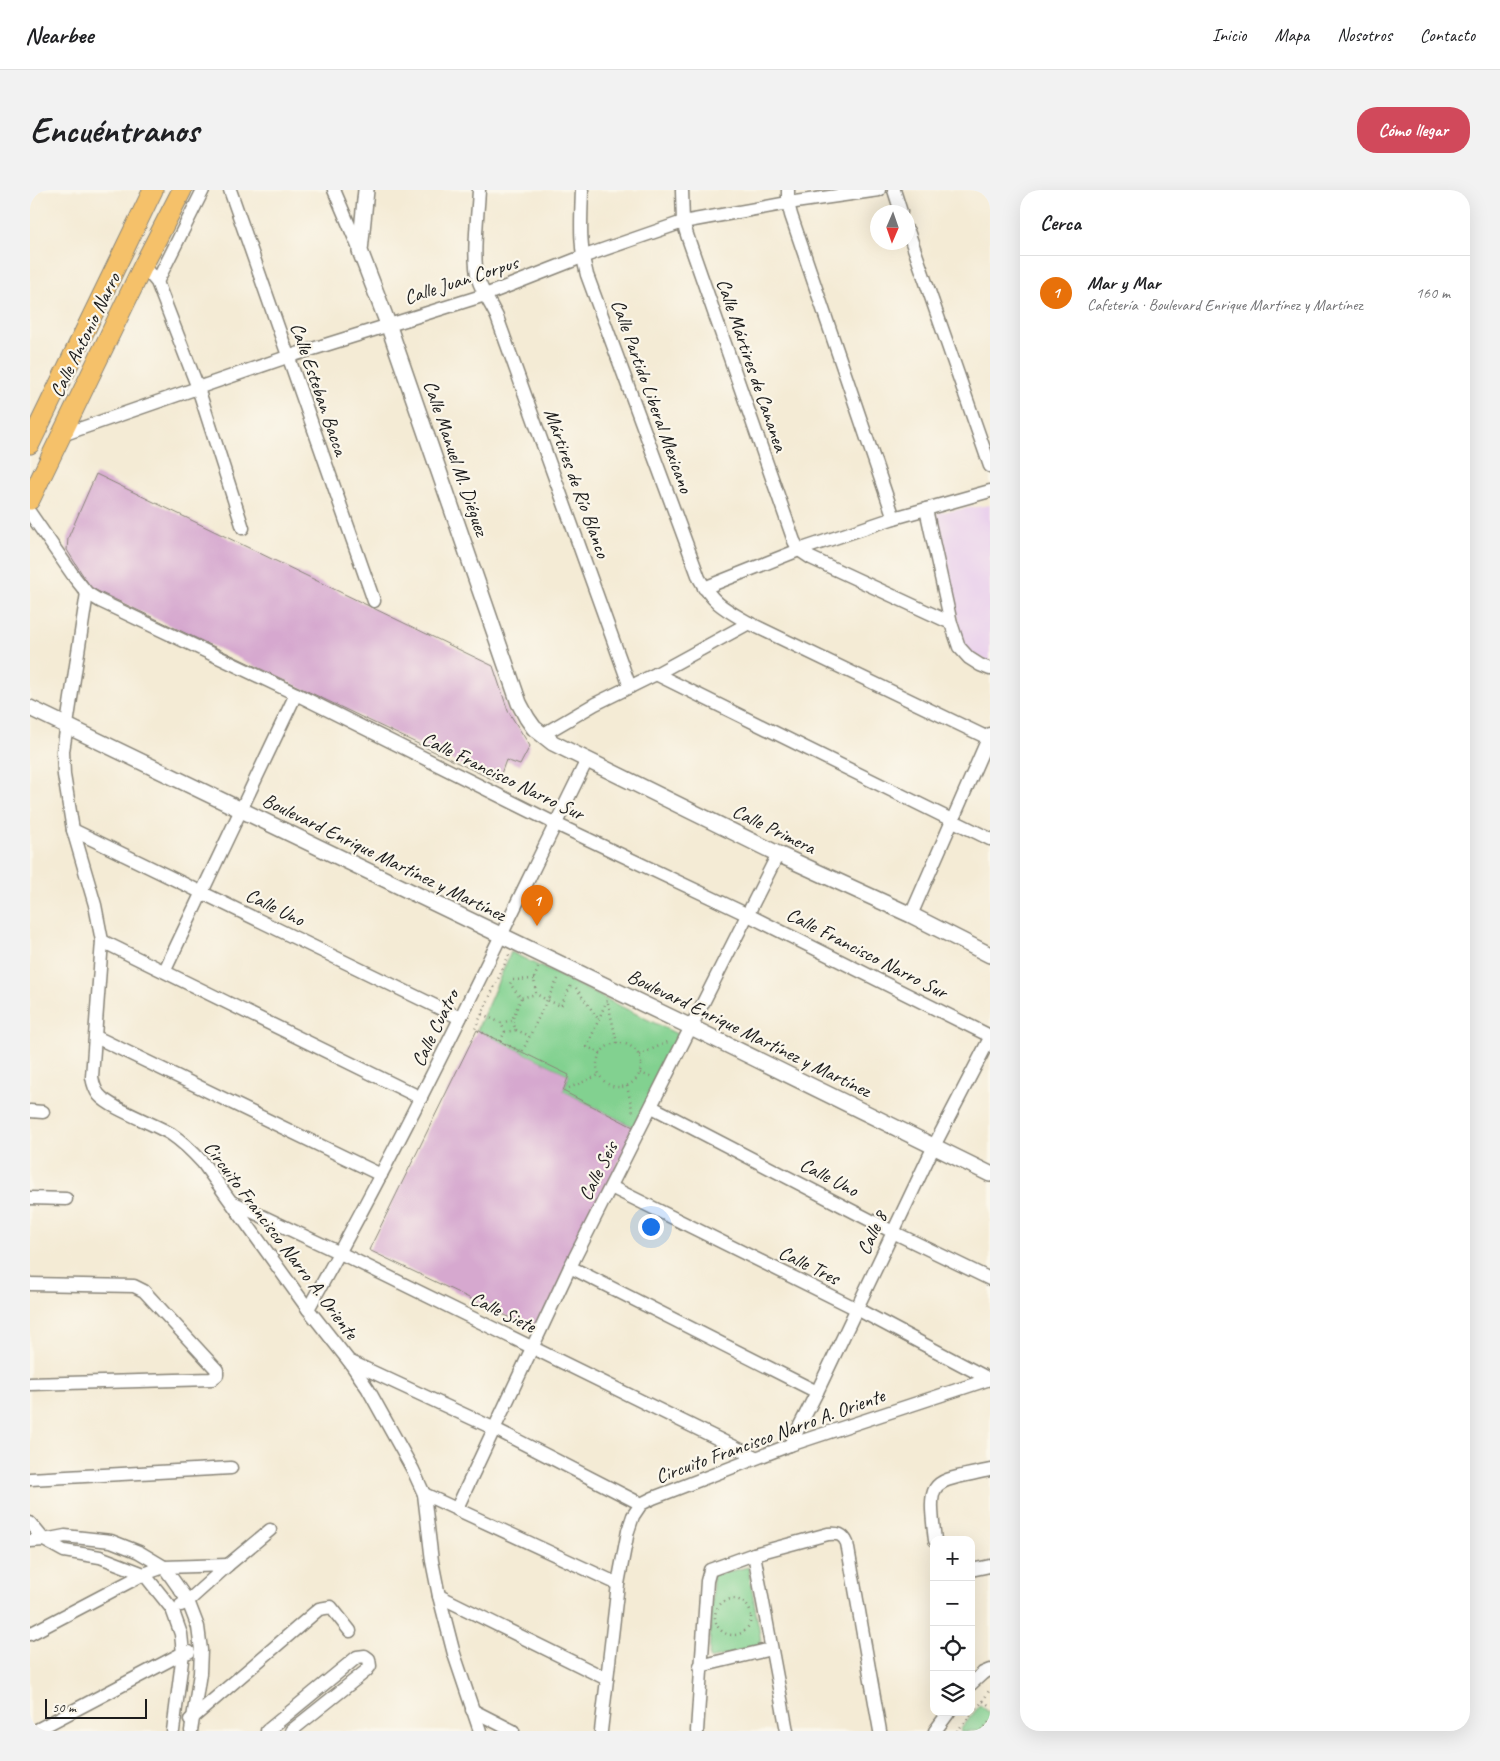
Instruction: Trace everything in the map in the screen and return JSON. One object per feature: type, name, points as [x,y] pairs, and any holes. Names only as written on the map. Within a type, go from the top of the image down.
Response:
[{"type":"main road","name":"Calle Antonio Narro","points":[[30,444],[153,190]]},
{"type":"main road","name":"Calle Antonio Narro","points":[[30,500],[143,266],[182,190]]},
{"type":"street","points":[[157,282],[203,190]]},
{"type":"street","name":"Calle Esteban Bacca","points":[[230,190],[374,601]]},
{"type":"street","name":"Calle Manuel M. Diéguez","points":[[334,190],[388,324],[519,703],[527,718],[542,735]]},
{"type":"street","points":[[360,251],[366,190]]},
{"type":"street","name":"Mártires de Río Blanco","points":[[479,190],[476,264],[478,277],[497,317],[630,686]]},
{"type":"street","name":"Calle Partido Liberal Mexicano","points":[[582,190],[580,243],[582,257],[699,578],[709,596],[719,605],[749,623],[989,737]]},
{"type":"street","name":"Calle Mártires de Cananea","points":[[682,190],[683,222],[784,513],[799,550]]},
{"type":"street","name":"Calle Juan Corpus","points":[[62,435],[287,357],[485,295],[582,257],[683,222],[788,196],[879,190]]},
{"type":"street","points":[[894,190],[899,205]]},
{"type":"street","points":[[788,196],[894,518]]},
{"type":"street","points":[[915,250],[990,466]]},
{"type":"street","points":[[143,266],[157,282],[198,388],[243,528]]},
{"type":"street","points":[[704,588],[799,550],[894,518],[990,491]]},
{"type":"street","points":[[926,509],[951,622],[959,647],[969,658],[990,669]]},
{"type":"street","name":"Calle Francisco Narro Sur","points":[[30,513],[87,593],[100,601],[296,694],[556,824],[748,915],[990,1037]]},
{"type":"street","points":[[799,550],[812,558],[951,622]]},
{"type":"street","name":"Circuito Francisco Narro A. Oriente","points":[[87,593],[63,751],[64,775],[73,830],[95,905],[102,941],[92,1077],[94,1085],[99,1095],[108,1102],[170,1134],[188,1146],[232,1202],[368,1389],[424,1494],[439,1596],[454,1654],[480,1731]]},
{"type":"street","points":[[542,735],[594,704],[656,674],[749,623]]},
{"type":"street","points":[[656,674],[990,839]]},
{"type":"street","points":[[165,970],[296,694]]},
{"type":"street","name":"Boulevard Enrique Martínez y Martínez","points":[[30,708],[691,1027],[990,1174]]},
{"type":"street","name":"Calle Primera","points":[[542,735],[553,743],[778,854],[911,915],[990,955]]},
{"type":"street","points":[[911,915],[989,737]]},
{"type":"street","name":"Calle Cuatro","points":[[308,1309],[382,1176],[587,760]]},
{"type":"street","name":"Calle Uno","points":[[73,830],[460,1018]]},
{"type":"street","name":"Calle Seis","points":[[457,1508],[496,1429],[570,1267],[778,854]]},
{"type":"street","points":[[102,941],[165,970],[421,1098]]},
{"type":"street","points":[[96,1037],[382,1176]]},
{"type":"street","name":"Calle 8","points":[[790,1445],[818,1392],[934,1146],[990,1037]]},
{"type":"street","name":"Calle Uno","points":[[652,1107],[893,1232],[990,1279]]},
{"type":"street","name":"Calle Tres","points":[[611,1187],[857,1309],[990,1379]]},
{"type":"street","points":[[30,1198],[66,1199]]},
{"type":"street","name":"Calle Siete","points":[[232,1202],[755,1457]]},
{"type":"street","points":[[570,1267],[818,1392]]},
{"type":"street","points":[[30,1284],[134,1286],[144,1291],[217,1370],[217,1376],[212,1379],[30,1384]]},
{"type":"street","points":[[349,1361],[496,1429],[641,1504]]},
{"type":"street","name":"Circuito Francisco Narro A. Oriente","points":[[601,1731],[618,1584],[628,1531],[641,1504],[755,1457],[990,1379]]},
{"type":"street","points":[[30,1479],[232,1468]]},
{"type":"street","points":[[934,1536],[931,1508],[931,1496],[934,1487],[944,1480],[990,1470]]},
{"type":"street","points":[[424,1494],[618,1584]]},
{"type":"street","points":[[30,1523],[44,1540],[64,1551],[100,1557],[144,1574],[172,1609],[181,1634],[183,1653],[173,1731]]},
{"type":"street","points":[[172,1609],[188,1601],[228,1564],[270,1530]]},
{"type":"street","points":[[697,1731],[700,1666],[707,1582],[710,1570],[754,1554],[838,1533],[844,1536],[848,1543],[880,1731]]},
{"type":"street","points":[[30,1541],[65,1536],[111,1541],[139,1552],[164,1567],[188,1601],[198,1627],[201,1650],[200,1673],[191,1725]]},
{"type":"street","points":[[754,1554],[787,1731]]},
{"type":"street","points":[[30,1634],[144,1574],[164,1567],[228,1564]]},
{"type":"street","points":[[975,1569],[990,1566]]},
{"type":"street","points":[[439,1596],[607,1679]]},
{"type":"street","points":[[178,1731],[191,1725],[319,1609],[331,1607],[350,1631]]},
{"type":"street","points":[[700,1666],[771,1649]]},
{"type":"street","points":[[35,1731],[183,1653],[201,1650]]},
{"type":"street","points":[[268,1731],[357,1658],[365,1656],[369,1660],[370,1666],[366,1671],[291,1731]]},
{"type":"street","points":[[975,1680],[983,1673],[990,1670]]},
{"type":"street","points":[[472,1710],[513,1731]]},
{"type":"street","points":[[934,1731],[946,1716]]},
{"type":"path","points":[[511,952],[475,1029],[500,1042],[522,1052],[559,975]]},
{"type":"path","points":[[536,994],[534,978],[539,965],[546,969]]},
{"type":"path","points":[[522,998],[510,984],[512,980],[534,978]]},
{"type":"path","points":[[516,1030],[512,1020],[522,998],[536,994],[561,1006],[572,982]]},
{"type":"path","points":[[572,982],[581,986]]},
{"type":"path","points":[[572,982],[599,1020]]},
{"type":"path","points":[[601,1053],[587,1047],[608,999]]},
{"type":"path","points":[[608,999],[616,1003]]},
{"type":"path","points":[[608,999],[617,1044]]},
{"type":"path","points":[[482,1014],[501,1023],[512,1020]]},
{"type":"path","points":[[501,1023],[505,1032]]},
{"type":"path","points":[[505,1032],[516,1030],[530,1036]]},
{"type":"path","points":[[500,1042],[505,1032]]},
{"type":"path","points":[[639,1055],[674,1040]]},
{"type":"path","points":[[617,1044],[630,1046],[639,1055],[641,1067],[637,1078],[627,1086],[621,1087],[608,1084],[599,1075],[597,1067],[601,1053],[605,1048],[617,1044]]},
{"type":"path","points":[[569,1088],[599,1075]]},
{"type":"path","points":[[627,1086],[634,1118]]},
{"type":"path","points":[[734,1599],[746,1603],[752,1620],[746,1631],[735,1636],[723,1633],[718,1628],[714,1617],[718,1606],[723,1602],[734,1599]]},
{"type":"path","points":[[711,1610],[711,1619]]},
{"type":"path","points":[[957,1731],[983,1701],[990,1689]]},
{"type":"path","points":[[983,1701],[990,1706]]},
{"type":"path","points":[[982,1731],[990,1721]]},
{"type":"shaded area","points":[[990,505],[990,662],[964,650],[936,513]]},
{"type":"green space","points":[[511,952],[679,1035],[635,1128],[563,1091],[569,1075],[477,1030]]},
{"type":"green space","points":[[748,1567],[762,1646],[709,1659],[713,1575]]},
{"type":"green space","points":[[980,1705],[990,1713],[990,1719],[980,1731],[961,1731],[971,1716],[975,1716],[975,1711]]},
{"type":"building","points":[[96,474],[493,666],[508,711],[530,746],[520,765],[506,760],[498,782],[91,588],[67,550],[68,538]]},
{"type":"building","points":[[477,1030],[569,1075],[563,1091],[635,1128],[538,1331],[369,1250]]},
{"type":"place","name":"Mar y Mar","points":[[537,926]]}]
